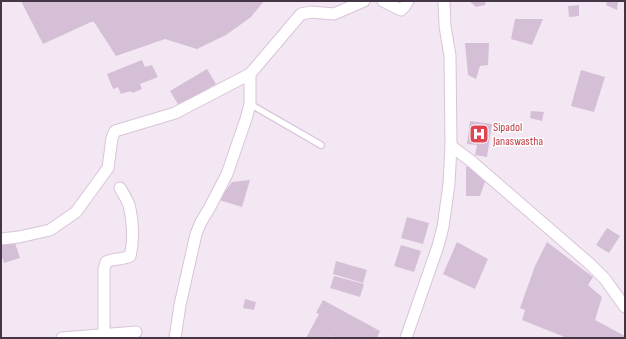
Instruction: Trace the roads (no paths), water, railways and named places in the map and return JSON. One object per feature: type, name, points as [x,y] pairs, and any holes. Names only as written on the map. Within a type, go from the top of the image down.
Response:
[{"type":"street","points":[[1,239],[19,237],[50,230],[76,212],[108,168],[112,138],[116,131],[175,113],[250,74],[301,14],[310,12],[334,14],[364,1]]},
{"type":"street","points":[[383,1],[401,10],[408,1]]},
{"type":"street","points":[[406,338],[438,246],[443,227],[448,184],[451,146],[450,56],[445,26],[444,1]]},
{"type":"street","points":[[175,338],[179,323],[180,305],[196,234],[227,174],[240,138],[250,104],[250,74]]},
{"type":"street","points":[[451,146],[471,161],[590,264],[605,279],[625,307]]},
{"type":"street","points":[[104,334],[104,269],[106,262],[112,259],[124,259],[130,256],[132,249],[131,217],[128,203],[120,188]]},
{"type":"street","points":[[62,338],[136,332]]},
{"type":"lane","points":[[250,104],[321,145]]},
{"type":"place","name":"Sipadol Janaswastha","points":[[479,134]]}]
